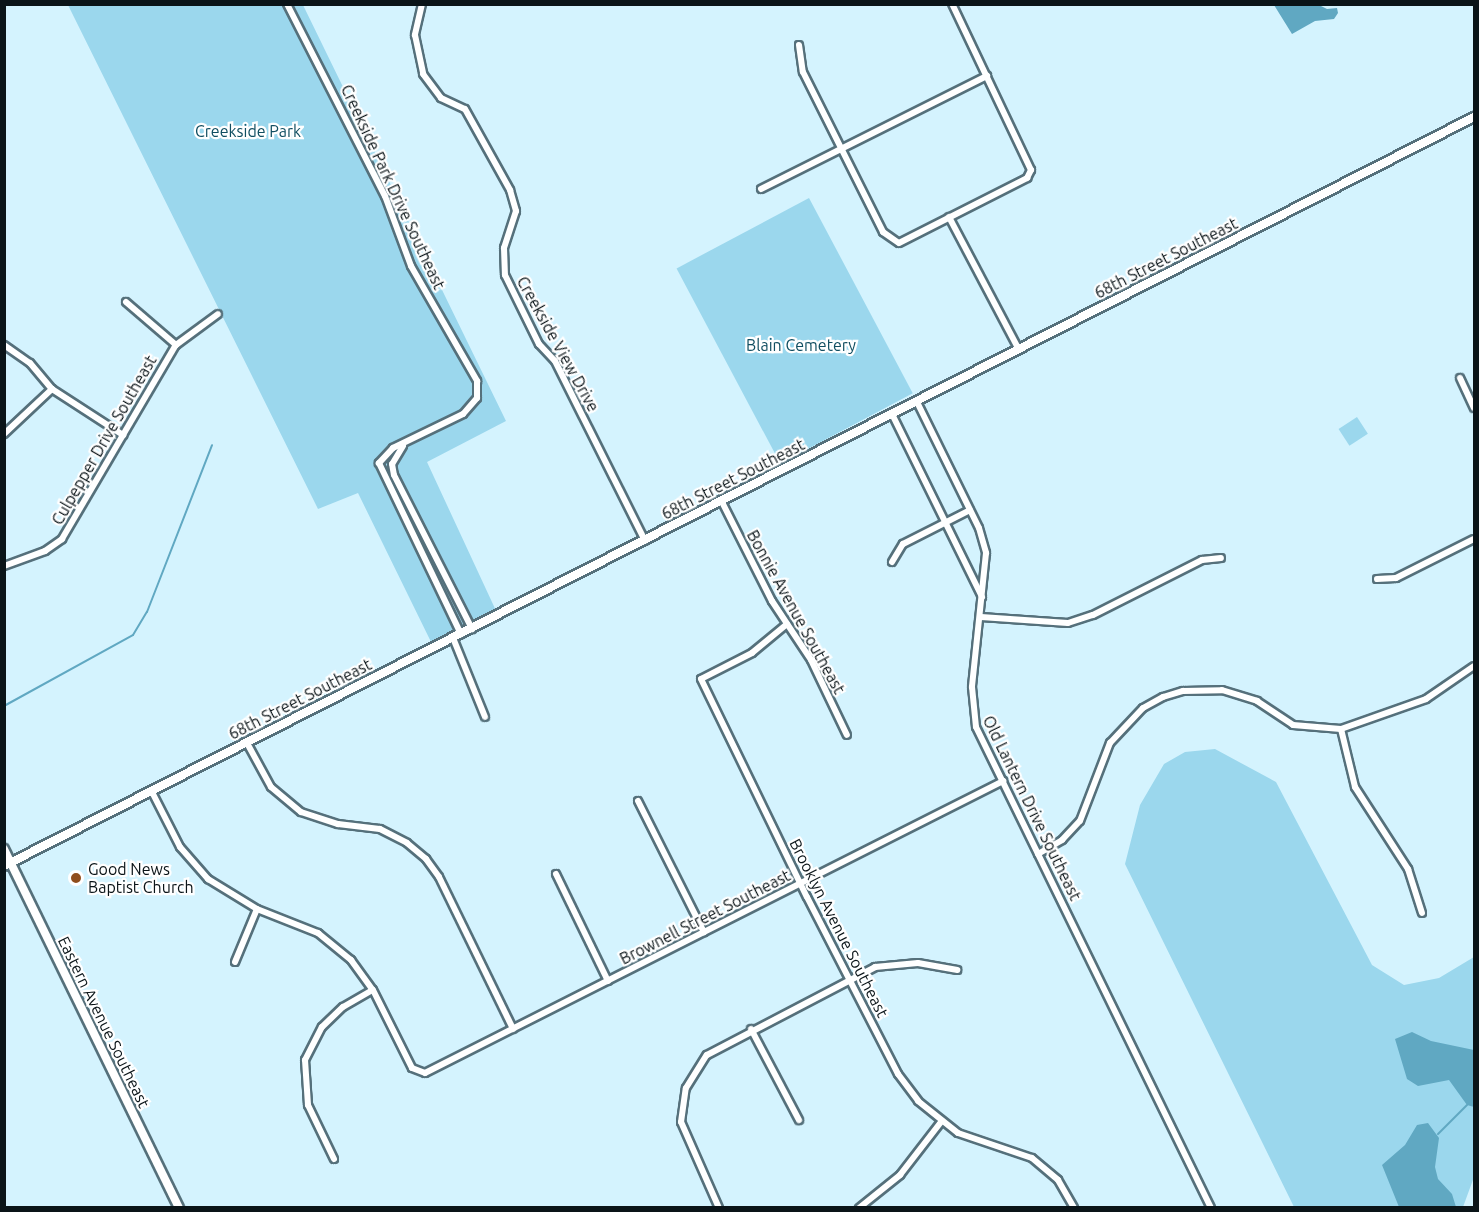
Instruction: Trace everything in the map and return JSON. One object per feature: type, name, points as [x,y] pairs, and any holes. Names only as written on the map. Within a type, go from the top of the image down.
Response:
[{"type":"main road","name":"68th Street Southeast","points":[[8,864],[1474,117]]},
{"type":"street","name":"Creekside Park Drive Southeast","points":[[287,4],[385,196],[411,266],[477,381],[477,398],[463,414],[386,452],[379,468],[457,636],[485,717]]},
{"type":"street","name":"Creekside View Drive","points":[[422,4],[416,35],[423,74],[441,98],[465,109],[513,200],[516,211],[504,248],[505,275],[539,344],[555,361],[645,541]]},
{"type":"street","points":[[799,45],[803,72],[883,232],[899,243],[1027,178],[1031,170],[952,4]]},
{"type":"street","points":[[761,189],[987,76]]},
{"type":"street","points":[[949,218],[1018,350]]},
{"type":"street","points":[[126,302],[176,345]]},
{"type":"street","name":"Culpepper Drive Southeast","points":[[4,566],[45,551],[62,539],[176,345],[218,314]]},
{"type":"street","points":[[4,345],[30,363],[52,389],[123,435]]},
{"type":"street","points":[[1460,378],[1474,408]]},
{"type":"street","points":[[4,434],[52,389]]},
{"type":"street","name":"Old Lantern Drive Southeast","points":[[917,402],[970,510],[986,553],[971,711],[1038,854],[1211,1208]]},
{"type":"street","points":[[892,414],[983,598]]},
{"type":"street","points":[[403,445],[392,464],[394,475],[472,629]]},
{"type":"street","name":"Bonnie Avenue Southeast","points":[[722,502],[787,624],[812,660],[847,735]]},
{"type":"street","points":[[892,562],[903,544],[970,510]]},
{"type":"street","points":[[1377,579],[1396,578],[1474,539]]},
{"type":"street","points":[[981,617],[1068,623],[1093,615],[1202,560],[1221,558]]},
{"type":"street","name":"Brooklyn Avenue Southeast","points":[[787,624],[752,653],[701,679],[801,883],[898,1074],[941,1122],[977,1141],[1032,1158],[1058,1180],[1074,1208]]},
{"type":"street","points":[[1038,854],[1062,840],[1080,820],[1102,757],[1120,730],[1143,708],[1163,698],[1183,691],[1222,690],[1257,701],[1293,725],[1341,729],[1426,699],[1474,666]]},
{"type":"street","points":[[1341,729],[1355,787],[1408,869],[1422,913]]},
{"type":"street","points":[[247,743],[271,787],[301,812],[330,822],[380,829],[407,843],[426,859],[439,877],[513,1029]]},
{"type":"street","name":"Brownell Street Southeast","points":[[373,990],[418,1073],[443,1065],[1003,781]]},
{"type":"street","points":[[152,792],[189,859],[226,893],[257,909],[282,916],[324,936],[351,960],[373,990],[343,1007],[321,1027],[305,1060],[308,1105],[334,1159]]},
{"type":"street","points":[[638,801],[704,932]]},
{"type":"street","name":"Eastern Avenue Southeast","points":[[4,849],[8,864],[179,1208]]},
{"type":"street","points":[[556,874],[608,981]]},
{"type":"street","points":[[235,962],[257,909]]},
{"type":"street","points":[[719,1208],[686,1141],[682,1107],[690,1076],[707,1055],[751,1029],[849,980],[894,962],[957,970]]},
{"type":"street","points":[[751,1029],[799,1120]]},
{"type":"street","points":[[859,1208],[900,1175],[941,1122]]},
{"type":"green space","name":"Creekside Park","points":[[68,5],[303,5],[506,421],[427,462],[498,615],[434,648],[358,493],[318,509]]},
{"type":"green space","name":"Blain Cemetery","points":[[809,198],[913,393],[780,464],[677,268]]},
{"type":"green space","points":[[1357,417],[1368,434],[1349,446],[1339,429]]},
{"type":"green space","points":[[1215,749],[1276,782],[1372,965],[1404,985],[1439,978],[1474,957],[1474,1177],[1463,1207],[1294,1207],[1125,864],[1140,805],[1164,764],[1185,752]]},
{"type":"shaded area","points":[[1274,5],[1319,5],[1327,9],[1337,8],[1338,13],[1334,19],[1315,21],[1292,34]]},
{"type":"shaded area","points":[[1412,1032],[1431,1041],[1474,1050],[1474,1107],[1467,1105],[1449,1080],[1418,1086],[1407,1079],[1395,1039]]},
{"type":"shaded area","points":[[1428,1123],[1439,1138],[1435,1167],[1438,1179],[1452,1194],[1456,1207],[1399,1207],[1382,1165],[1405,1145],[1417,1125]]},
{"type":"waterway","points":[[4,706],[133,635],[147,612],[212,445]]},
{"type":"waterway","points":[[1438,1134],[1467,1105]]},
{"type":"place","name":"Good News Baptist Church","points":[[76,878]]}]
